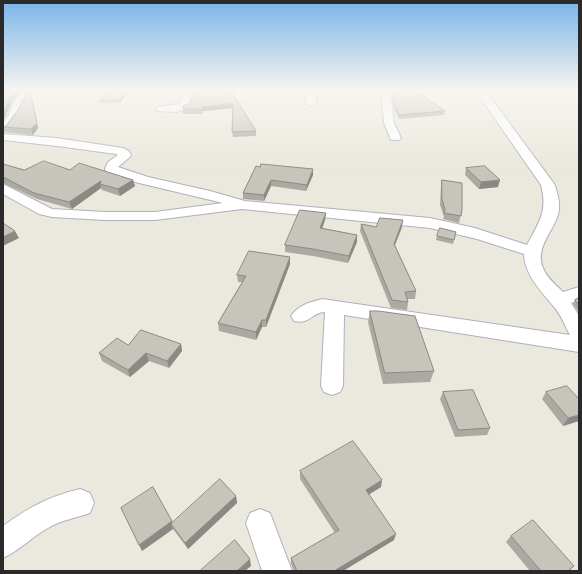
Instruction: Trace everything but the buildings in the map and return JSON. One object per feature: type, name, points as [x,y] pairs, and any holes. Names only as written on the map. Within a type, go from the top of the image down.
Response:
[{"type":"street","points":[[3,128],[12,117]]},
{"type":"street","points":[[388,117],[395,138]]},
{"type":"street","points":[[499,117],[548,185],[552,195],[553,207],[533,252],[533,262],[536,272],[559,301],[579,333]]},
{"type":"street","points":[[3,137],[57,142],[119,151],[125,154],[125,156],[113,165],[111,169],[123,175],[224,198],[242,205]]},
{"type":"street","points":[[3,188],[44,211],[90,215],[155,216],[242,205],[437,224],[483,234],[533,252]]},
{"type":"street","points":[[559,301],[579,293]]},
{"type":"street","points":[[301,316],[311,309],[322,305],[579,344]]},
{"type":"street","points":[[332,386],[335,307]]},
{"type":"street","points":[[3,543],[37,519],[58,508],[80,503]]},
{"type":"street","points":[[260,523],[277,571]]}]
